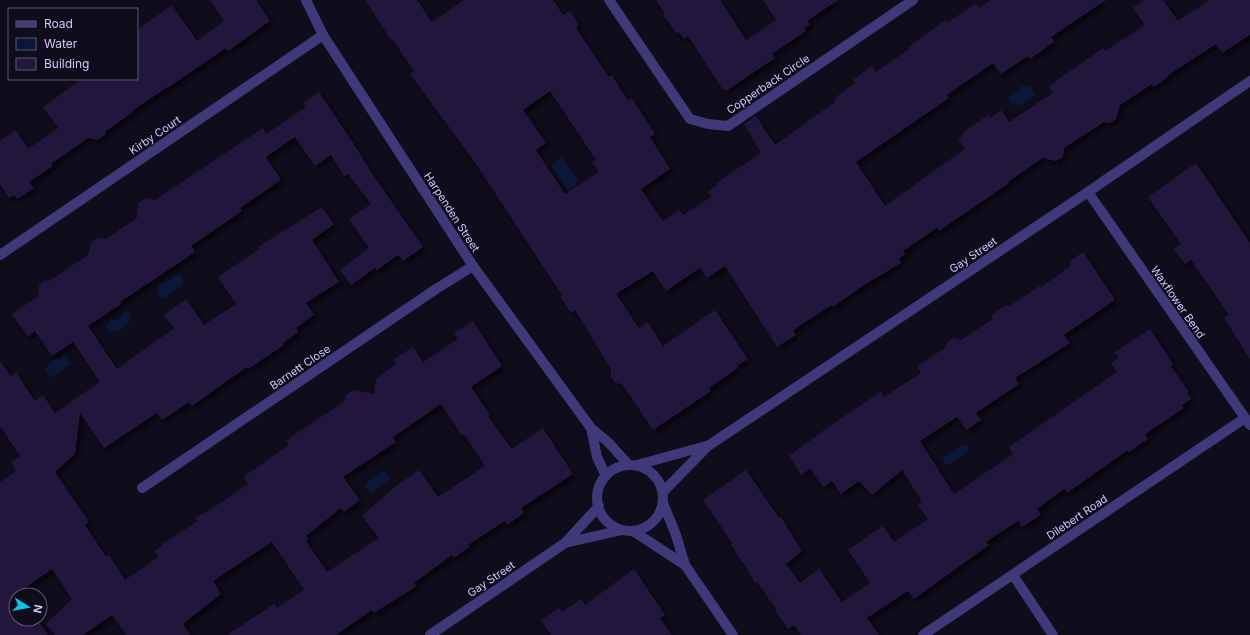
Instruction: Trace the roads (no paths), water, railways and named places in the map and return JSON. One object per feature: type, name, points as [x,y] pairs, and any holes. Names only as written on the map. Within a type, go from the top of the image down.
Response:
[{"type":"street","name":"Harpenden Street","points":[[306,0],[323,35],[473,266],[591,428],[633,465],[646,469],[654,475],[663,492],[663,503],[653,522],[644,528],[634,531],[622,530],[614,526],[607,521],[599,506]]},
{"type":"street","name":"Copperback Circle","points":[[609,0],[690,119],[708,124],[728,126],[913,0]]},
{"type":"street","name":"Kirby Court","points":[[0,255],[323,35]]},
{"type":"street","name":"Gay Street","points":[[663,492],[708,446],[1088,192],[1250,81]]},
{"type":"street","name":"Waxflower Bend","points":[[1088,192],[1248,422]]},
{"type":"street","name":"Barnett Close","points":[[142,488],[436,289],[473,266]]},
{"type":"street","name":"Dilebert Road","points":[[922,635],[1013,574],[1248,422]]},
{"type":"street","name":"Harpenden Street","points":[[591,428],[597,457],[606,476]]},
{"type":"street","name":"Gay Street","points":[[633,465],[708,446]]},
{"type":"street","points":[[599,506],[598,495],[600,485],[606,476],[616,468],[633,465]]},
{"type":"street","name":"Harpenden Street","points":[[663,503],[676,535],[685,565],[733,635]]},
{"type":"street","name":"Gay Street","points":[[430,635],[565,543],[599,506]]},
{"type":"street","name":"Gay Street","points":[[565,543],[622,530]]},
{"type":"street","name":"Harpenden Street","points":[[634,531],[685,565]]},
{"type":"street","points":[[1013,574],[1053,635]]},
{"type":"water","points":[[1029,85],[1036,94],[1030,99],[1028,98],[1021,105],[1014,106],[1008,98],[1022,86]]},
{"type":"water","points":[[561,157],[578,179],[577,183],[570,190],[567,190],[553,169],[552,165],[558,162],[557,160]]},
{"type":"water","points":[[173,275],[182,276],[183,285],[164,299],[157,293],[159,284],[171,279]]},
{"type":"water","points":[[124,312],[128,312],[132,316],[129,323],[120,330],[108,332],[105,328],[107,323],[111,320],[118,320]]},
{"type":"water","points":[[65,355],[71,364],[50,378],[44,369],[48,367],[49,363],[58,357],[60,358]]},
{"type":"water","points":[[963,444],[964,446],[967,444],[970,448],[967,450],[969,452],[947,466],[941,458]]},
{"type":"water","points":[[384,470],[390,479],[371,493],[369,490],[365,489],[365,484]]}]
